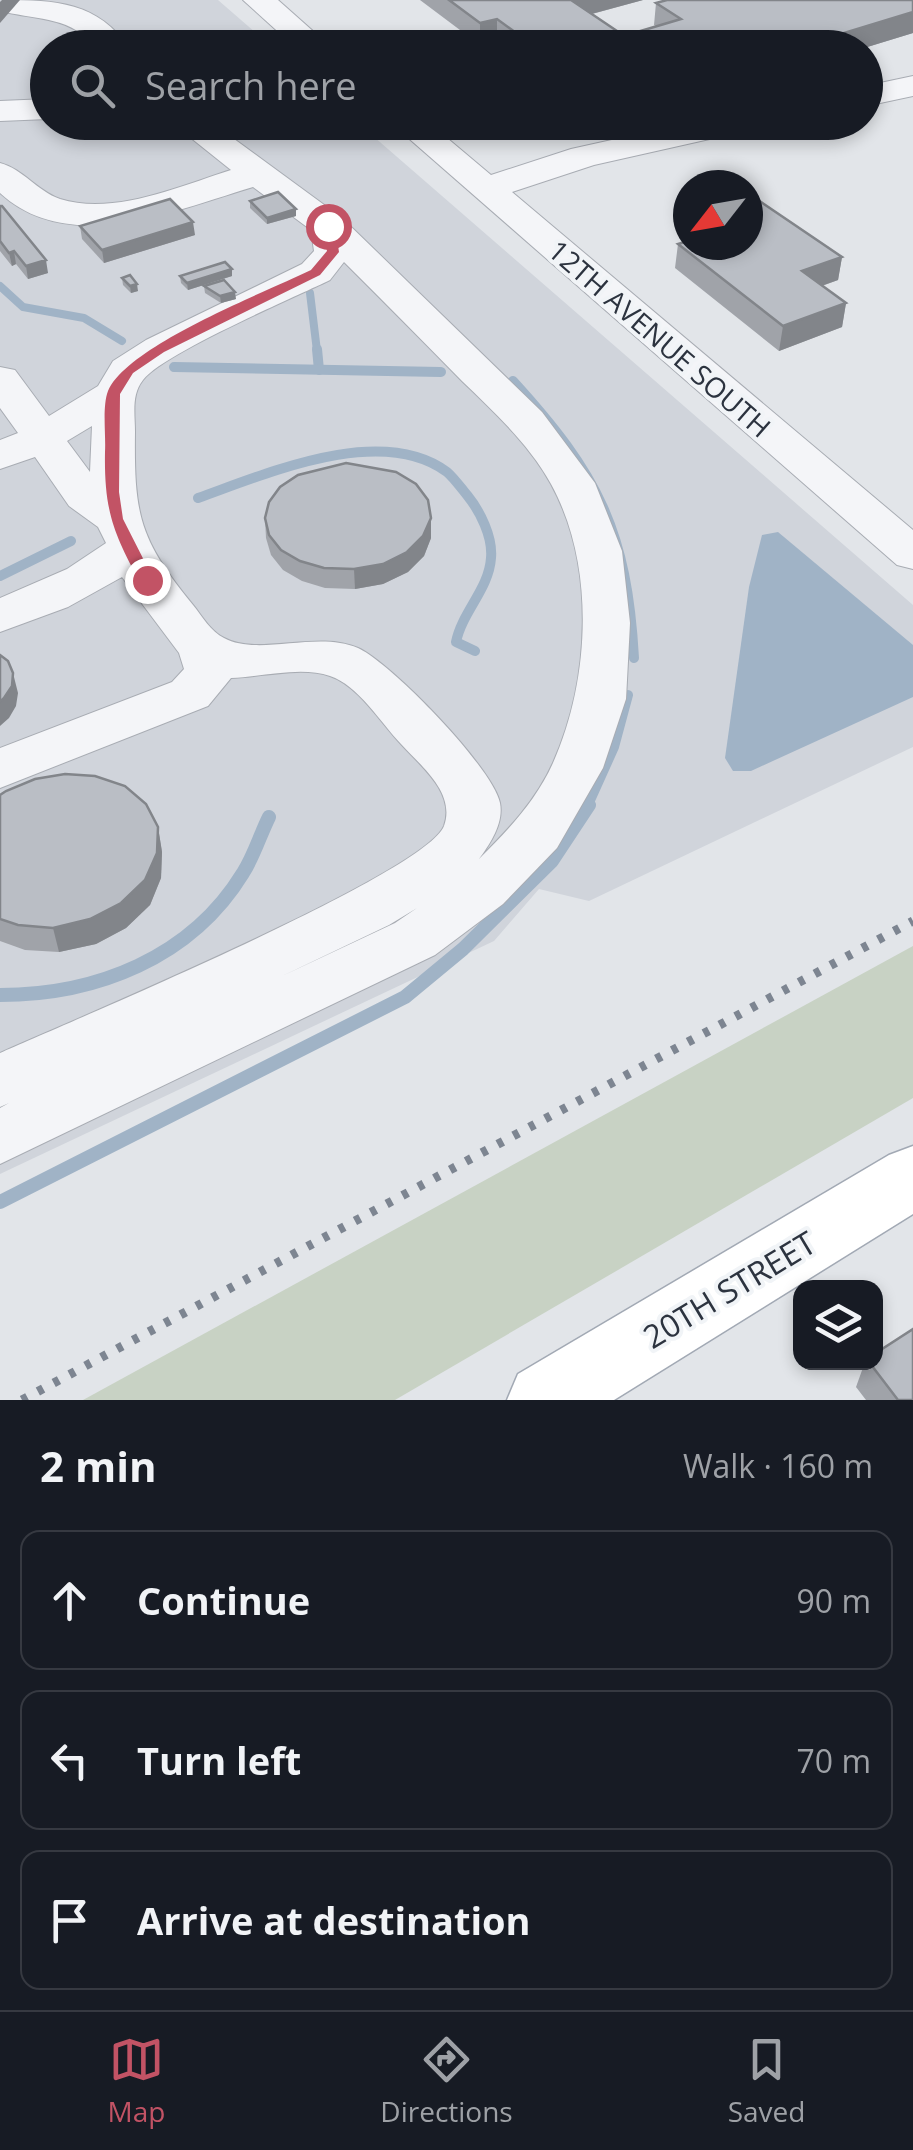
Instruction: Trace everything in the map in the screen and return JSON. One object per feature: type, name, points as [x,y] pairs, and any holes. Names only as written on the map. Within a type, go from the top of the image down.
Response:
[{"type":"main road","name":"20TH STREET","points":[[545,1400],[913,1177]]},
{"type":"street","points":[[260,0],[295,30]]},
{"type":"street","points":[[16,4],[54,8],[86,20],[99,30]]},
{"type":"street","points":[[883,92],[913,86]]},
{"type":"street","points":[[0,111],[30,110]]},
{"type":"street","points":[[0,1137],[415,939],[484,888],[538,834],[577,768],[601,698],[606,622],[599,551],[572,484],[528,422],[328,226],[213,140]]},
{"type":"street","name":"12TH AVENUE SOUTH","points":[[428,140],[913,554]]},
{"type":"street","points":[[486,188],[584,156],[658,140]]},
{"type":"street","points":[[3,182],[32,202],[87,216],[118,213],[259,173]]},
{"type":"street","points":[[0,456],[42,439],[114,394],[128,370],[160,349],[316,272],[333,252],[328,226]]},
{"type":"street","points":[[0,378],[85,496],[122,534],[174,616],[202,648],[210,672],[190,694],[0,769]]},
{"type":"street","points":[[0,616],[101,572],[122,534],[112,492],[114,394]]},
{"type":"street","points":[[0,1081],[369,910],[448,861],[470,833],[474,804],[454,770],[368,678],[340,660],[306,657],[232,661],[202,648]]},
{"type":"shaded area","points":[[0,0],[218,0],[252,30],[30,30],[30,140],[378,140],[913,605],[913,747],[589,901],[539,889],[494,941],[0,1174]]},
{"type":"green space","points":[[913,946],[913,1098],[395,1400],[83,1400]]},
{"type":"water","points":[[778,532],[913,645],[913,697],[751,771],[733,771],[725,758],[749,587],[762,535]]},
{"type":"building","points":[[449,0],[571,0],[616,30],[512,30],[497,19],[480,23]]},
{"type":"building","points":[[913,0],[913,12],[854,30],[644,30],[681,19],[656,3]]},
{"type":"building","points":[[278,192],[296,209],[267,218],[250,201]]},
{"type":"building","points":[[170,199],[193,222],[102,250],[80,226]]},
{"type":"building","points":[[763,203],[842,257],[802,271],[846,303],[783,326],[698,260],[763,260]]},
{"type":"building","points":[[0,206],[46,260],[26,266],[14,251],[9,253],[0,241]]},
{"type":"building","points":[[225,262],[232,269],[187,283],[180,276]]},
{"type":"building","points":[[130,275],[137,284],[130,286],[122,278]]},
{"type":"building","points":[[224,280],[235,292],[220,296],[204,286]]},
{"type":"building","points":[[346,463],[396,472],[416,484],[428,500],[431,518],[423,536],[407,552],[383,564],[354,569],[324,568],[281,550],[269,535],[265,518],[269,502],[280,487],[298,475]]},
{"type":"building","points":[[0,655],[13,673],[12,686],[0,702]]},
{"type":"building","points":[[65,774],[95,776],[125,786],[146,804],[158,827],[157,853],[145,880],[121,903],[90,919],[53,928],[0,919],[0,795],[35,779]]},
{"type":"building","points":[[913,1329],[913,1400],[898,1400],[875,1370],[883,1370],[883,1348]]},
{"type":"waterway","points":[[0,286],[23,307],[84,318],[122,341]]},
{"type":"waterway","points":[[310,293],[317,351]]},
{"type":"waterway","points":[[317,349],[319,370]]},
{"type":"waterway","points":[[174,367],[319,370]]},
{"type":"waterway","points":[[319,370],[441,372]]},
{"type":"waterway","points":[[513,381],[567,446],[603,507],[624,574],[634,658]]},
{"type":"waterway","points":[[198,498],[289,466],[357,452],[390,452],[420,458],[447,472],[477,509],[490,542],[489,569],[456,642],[475,651]]},
{"type":"waterway","points":[[0,576],[71,541]]},
{"type":"waterway","points":[[587,807],[614,747],[628,695]]},
{"type":"waterway","points":[[0,1202],[405,997],[463,949],[552,861],[589,805]]},
{"type":"waterway","points":[[0,995],[71,988],[105,979],[169,949],[222,903],[247,866],[269,817]]},
{"type":"railway","points":[[22,1400],[913,921]]},
{"type":"route","points":[[147,580],[116,519],[112,492],[114,394],[128,370],[160,349],[316,272],[333,252],[328,226]]}]
